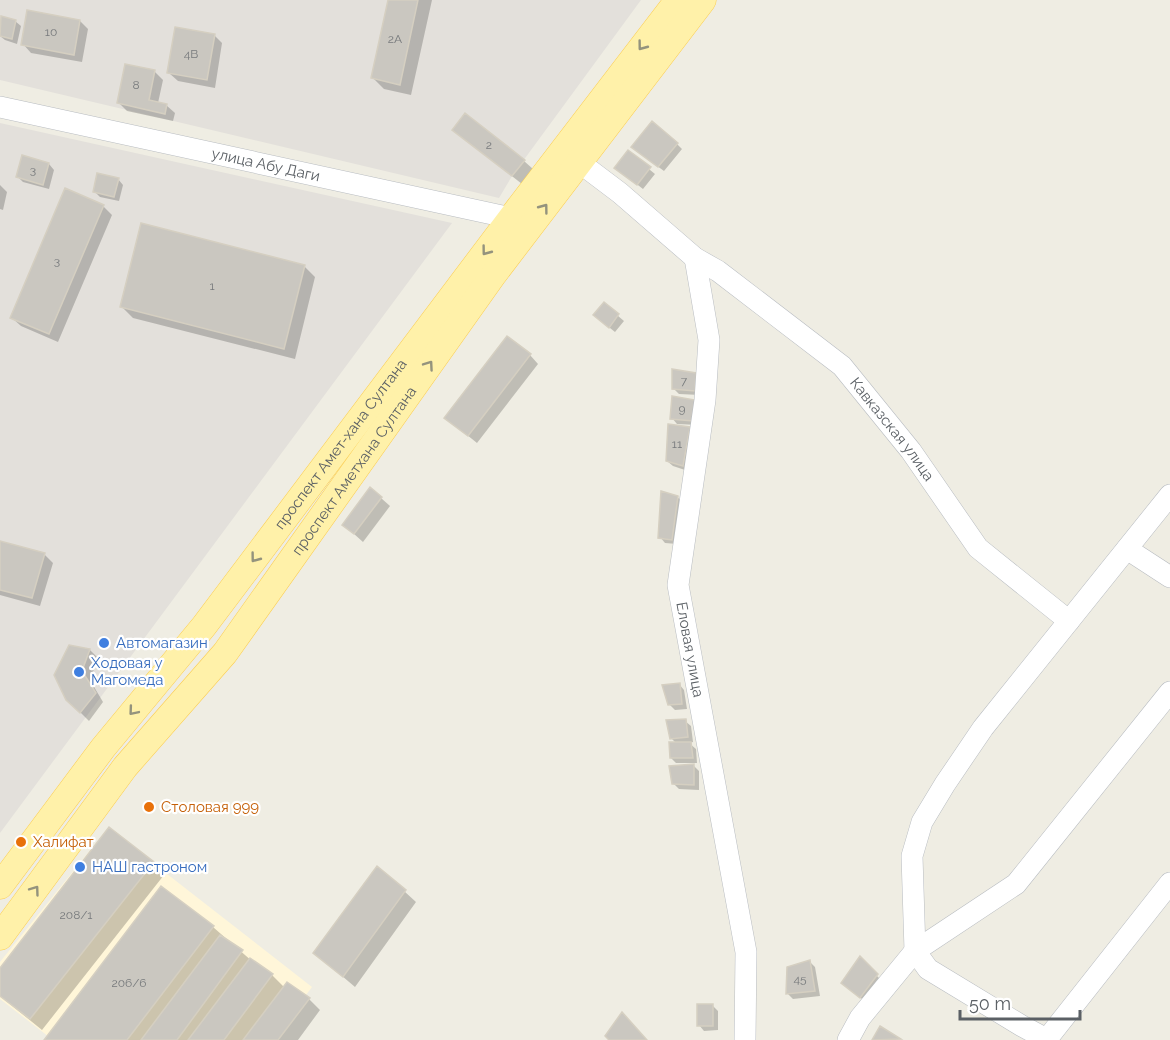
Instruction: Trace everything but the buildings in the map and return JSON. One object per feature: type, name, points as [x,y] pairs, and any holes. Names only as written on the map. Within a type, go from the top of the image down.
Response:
[{"type":"main road","name":"проспект Амет-хана Султана","points":[[0,886],[103,748],[204,626],[517,227],[571,155],[678,0]]},
{"type":"main road","points":[[571,155],[703,0]]},
{"type":"main road","name":"проспект Аметхана Султана","points":[[0,937],[125,767],[225,653],[494,274],[517,227]]},
{"type":"street","name":"улица Абу Даги","points":[[0,107],[517,227]]},
{"type":"street","name":"Кавказская улица","points":[[571,155],[620,193],[695,258],[718,271],[842,366],[910,452],[978,548],[1069,621]]},
{"type":"street","name":"Еловая улица","points":[[695,258],[709,340],[705,400],[678,585],[746,952],[745,1040]]},
{"type":"street","points":[[1170,495],[983,728],[922,822],[912,856],[915,951],[928,969],[1022,1026],[1048,1039],[1170,883]]},
{"type":"street","points":[[1127,549],[1170,577]]},
{"type":"street","points":[[848,1040],[860,1018],[915,951],[1016,884],[1170,692]]},
{"type":"shaded area","points":[[0,0],[641,0],[512,176],[499,198],[0,80]]},
{"type":"shaded area","points":[[0,123],[452,223],[0,833]]},
{"type":"shaded area","points":[[108,828],[312,987],[272,1040],[53,1040],[0,999],[0,962]]},
{"type":"place","name":"Автомагазин","points":[[104,643]]},
{"type":"place","name":"Ходовая у Магомеда","points":[[79,672]]},
{"type":"place","name":"Столовая 999","points":[[149,807]]},
{"type":"place","name":"Халифат","points":[[21,842]]},
{"type":"place","name":"НАШ гастроном","points":[[80,867]]}]
